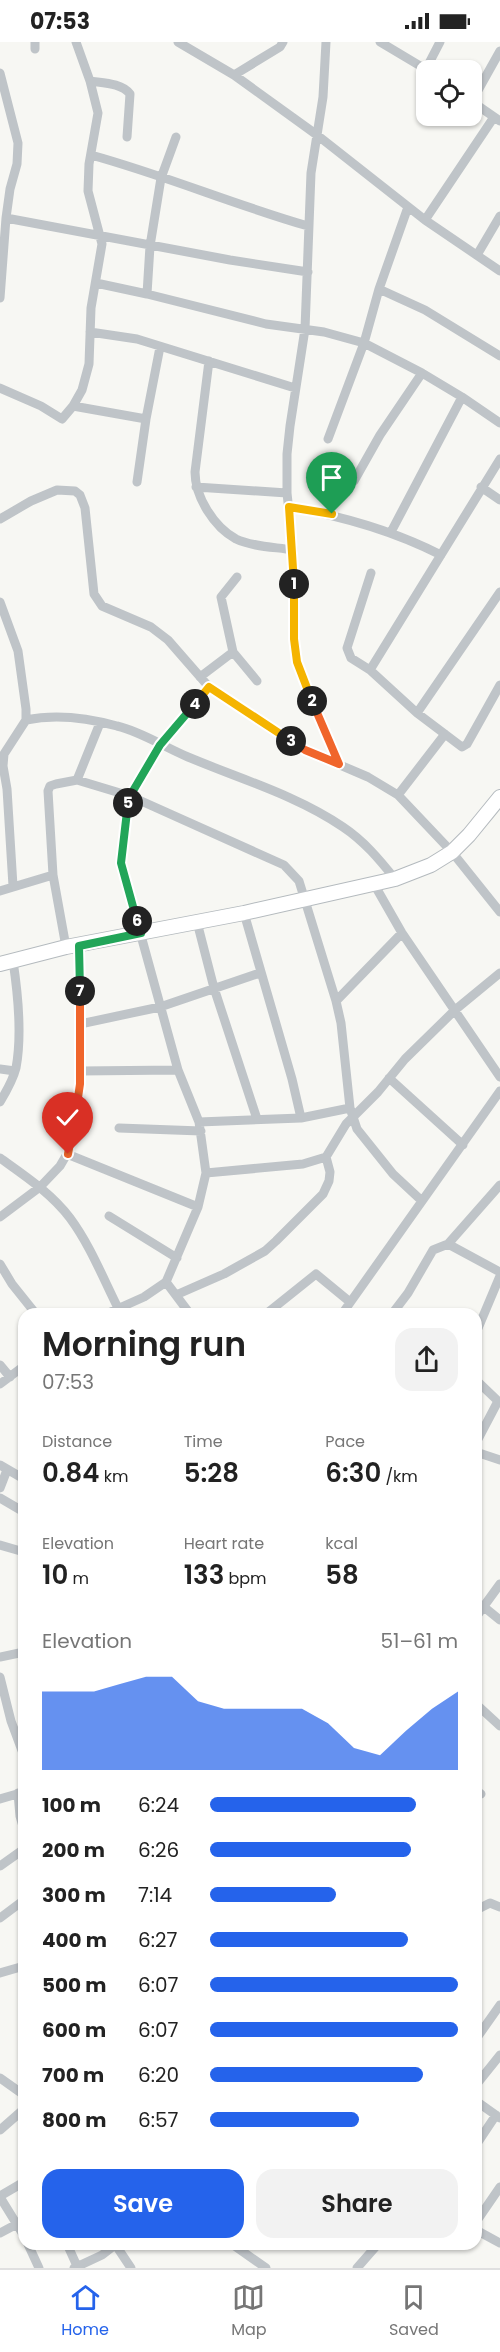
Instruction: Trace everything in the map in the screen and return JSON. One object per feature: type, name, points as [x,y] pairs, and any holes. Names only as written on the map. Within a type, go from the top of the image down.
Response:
[{"type":"street","points":[[0,388],[41,406],[59,418],[64,417],[82,390],[89,364],[91,308],[102,244],[88,191],[98,113],[90,81],[76,42]]},
{"type":"street","points":[[178,42],[234,75],[317,135],[424,220],[500,271]]},
{"type":"street","points":[[234,75],[283,42]]},
{"type":"street","points":[[326,42],[323,97],[311,173],[305,329],[287,454],[287,493],[293,550],[294,639],[297,662],[339,764]]},
{"type":"street","points":[[380,42],[416,64]]},
{"type":"street","points":[[431,60],[440,42]]},
{"type":"street","points":[[482,82],[500,51]]},
{"type":"street","points":[[0,72],[18,143],[17,165],[5,188],[6,218],[0,298]]},
{"type":"street","points":[[90,81],[118,86],[130,94],[127,137]]},
{"type":"street","points":[[424,220],[497,119],[482,109]]},
{"type":"street","points":[[147,294],[150,246],[161,178],[176,137]]},
{"type":"street","points":[[91,154],[136,167],[161,178],[308,226]]},
{"type":"street","points":[[328,439],[364,343],[379,288],[408,207]]},
{"type":"street","points":[[477,255],[500,216]]},
{"type":"street","points":[[6,218],[150,246],[308,272]]},
{"type":"street","points":[[96,284],[147,294],[266,324],[305,329],[364,343],[422,373],[500,423]]},
{"type":"street","points":[[379,288],[424,310],[500,356]]},
{"type":"street","points":[[90,332],[137,339],[295,388]]},
{"type":"street","points":[[137,482],[160,347]]},
{"type":"street","points":[[209,361],[195,472],[196,487],[204,505],[226,532],[237,539],[293,550]]},
{"type":"street","points":[[354,481],[380,435],[422,373]]},
{"type":"street","points":[[391,532],[462,397]]},
{"type":"street","points":[[73,406],[146,419]]},
{"type":"street","points":[[370,670],[500,459]]},
{"type":"street","points":[[196,487],[287,493]]},
{"type":"street","points":[[481,487],[500,500]]},
{"type":"street","points":[[0,519],[57,490],[75,491],[80,495],[85,508],[94,594],[97,601],[118,614],[152,627],[168,640],[209,687],[305,750],[381,784],[398,795],[452,852],[500,912]]},
{"type":"street","points":[[289,507],[332,514],[391,532],[441,555]]},
{"type":"street","points":[[371,573],[347,648],[351,658],[370,670],[417,713],[459,745],[465,746],[500,685]]},
{"type":"street","points":[[237,577],[221,597],[232,652],[257,681]]},
{"type":"street","points":[[417,713],[500,592]]},
{"type":"street","points":[[0,602],[18,651],[26,720],[4,754],[3,766],[7,789],[13,886]]},
{"type":"street","points":[[200,677],[232,652]]},
{"type":"street","points":[[0,1158],[40,1187],[69,1216],[118,1308],[144,1297],[166,1282],[198,1207],[206,1173],[200,1126],[178,1070],[121,863],[126,810],[130,796],[160,745],[209,687]]},
{"type":"street","points":[[26,720],[53,717],[100,723],[142,735],[160,745],[314,810],[363,841],[395,879]]},
{"type":"street","points":[[77,780],[100,723]]},
{"type":"street","points":[[398,795],[445,734]]},
{"type":"street","points":[[0,1217],[40,1187],[60,1166],[68,1154],[76,1111],[80,1071],[80,1024],[73,947],[52,875],[48,791],[50,786],[77,780],[130,796],[284,865],[299,881],[341,1023],[351,1112],[362,1138],[422,1201]]},
{"type":"street","points":[[0,1102],[15,1071],[18,1007],[7,963],[395,879],[431,865],[452,852],[469,835],[500,796]]},
{"type":"street","points":[[0,891],[52,875]]},
{"type":"street","points":[[374,884],[402,933],[500,1077]]},
{"type":"street","points":[[493,902],[500,894]]},
{"type":"street","points":[[243,913],[292,1079],[301,1118]]},
{"type":"street","points":[[197,922],[214,988],[257,1119]]},
{"type":"street","points":[[336,1001],[402,933]]},
{"type":"street","points":[[80,1024],[160,1007],[261,973]]},
{"type":"street","points":[[206,1173],[303,1164],[326,1156],[351,1112],[389,1078],[423,1040],[455,1010],[500,973]]},
{"type":"street","points":[[0,1069],[15,1071]]},
{"type":"street","points":[[80,1071],[178,1070]]},
{"type":"street","points":[[389,1078],[463,1144]]},
{"type":"street","points":[[346,1308],[500,1091]]},
{"type":"street","points":[[119,1128],[200,1126],[351,1112]]},
{"type":"street","points":[[68,1154],[198,1207]]},
{"type":"street","points":[[176,1295],[224,1274],[265,1251],[276,1241],[323,1194],[330,1172],[326,1156]]},
{"type":"street","points":[[397,1308],[433,1250],[448,1244],[500,1185]]},
{"type":"street","points":[[108,1216],[177,1258]]},
{"type":"street","points":[[448,1244],[500,1272]]},
{"type":"street","points":[[0,1264],[31,1308]]},
{"type":"street","points":[[274,1308],[316,1274],[350,1302]]},
{"type":"street","points":[[482,1319],[500,1276]]},
{"type":"street","points":[[166,1282],[186,1308]]},
{"type":"street","points":[[0,1365],[10,1377]]},
{"type":"street","points":[[0,1384],[18,1371]]},
{"type":"street","points":[[482,1386],[498,1401],[482,1432]]},
{"type":"street","points":[[482,1454],[500,1460]]},
{"type":"street","points":[[0,1488],[4,1468],[18,1476]]},
{"type":"street","points":[[0,1498],[18,1508]]},
{"type":"street","points":[[0,1545],[18,1550]]},
{"type":"street","points":[[482,1605],[500,1584]]},
{"type":"street","points":[[482,1611],[500,1620]]},
{"type":"street","points":[[0,1657],[18,1653]]},
{"type":"street","points":[[0,1677],[18,1740]]},
{"type":"street","points":[[482,1710],[500,1726]]},
{"type":"street","points":[[0,1798],[18,1794]]},
{"type":"street","points":[[0,1866],[18,1853]]},
{"type":"street","points":[[482,1907],[490,1903],[500,1907]]},
{"type":"street","points":[[0,1918],[18,1904]]},
{"type":"street","points":[[2,1969],[18,1967]]},
{"type":"street","points":[[482,2030],[500,2005]]},
{"type":"street","points":[[482,2078],[500,2055]]},
{"type":"street","points":[[0,2078],[18,2091]]},
{"type":"street","points":[[482,2105],[498,2117],[482,2137]]},
{"type":"street","points":[[0,2130],[18,2114]]},
{"type":"street","points":[[0,2233],[17,2224],[0,2197],[18,2186]]},
{"type":"street","points":[[482,2213],[500,2187]]},
{"type":"street","points":[[482,2232],[499,2240]]},
{"type":"street","points":[[31,2250],[39,2268]]},
{"type":"street","points":[[69,2250],[75,2267],[108,2250]]},
{"type":"street","points":[[119,2250],[131,2268]]},
{"type":"street","points":[[240,2250],[266,2268]]},
{"type":"street","points":[[357,2268],[372,2250]]},
{"type":"route","points":[[68,1154],[80,1084],[79,946],[141,933],[122,872],[121,850],[130,796],[160,745],[209,687],[305,750],[339,764],[297,662],[294,639],[293,550],[289,507],[332,514]]}]
